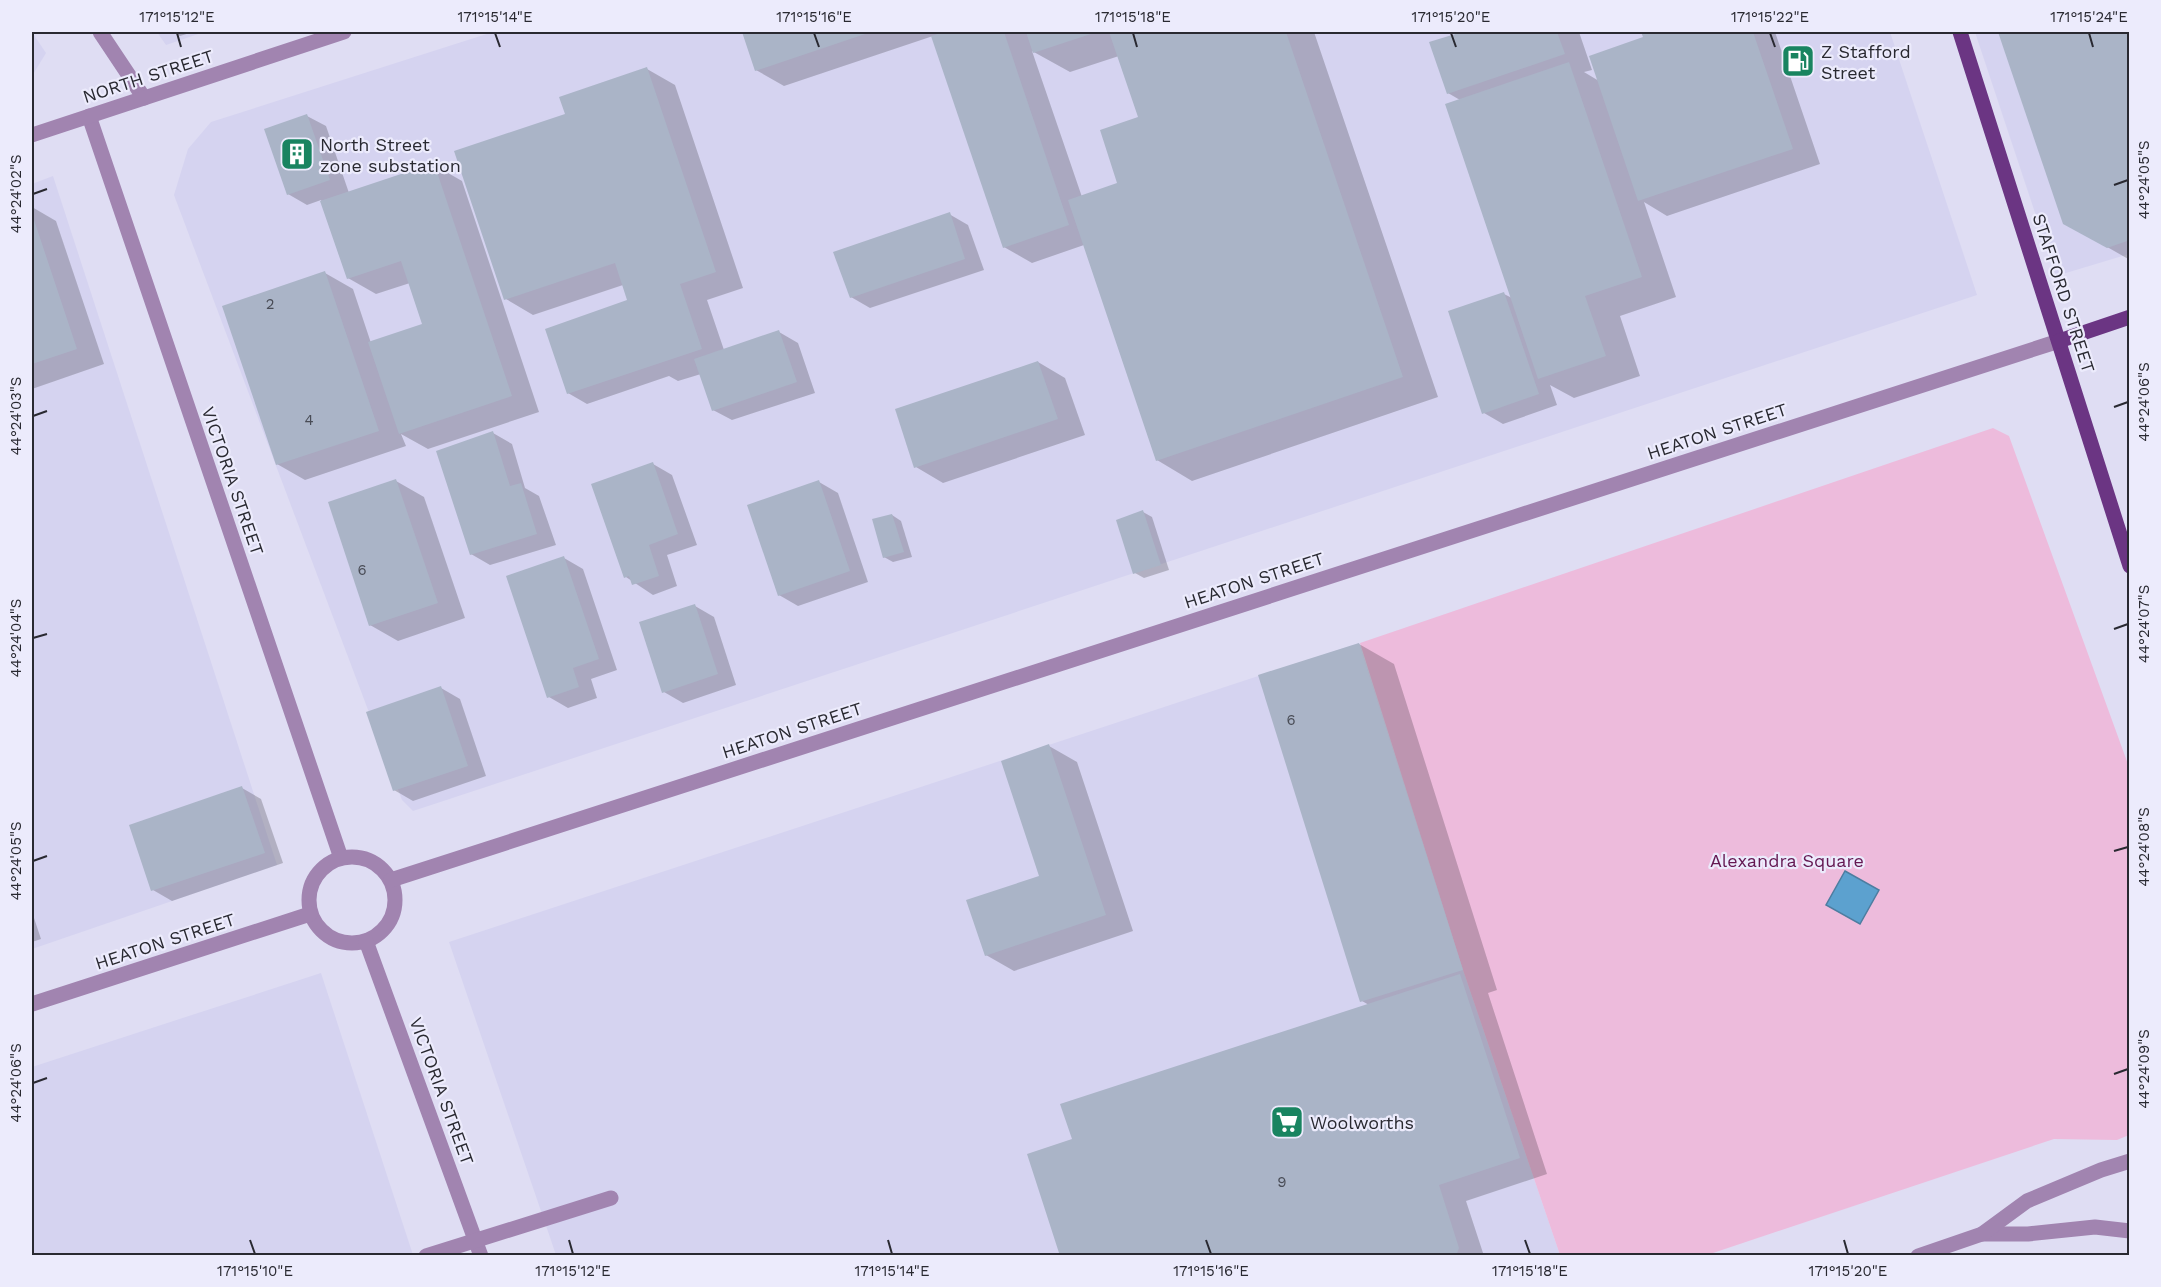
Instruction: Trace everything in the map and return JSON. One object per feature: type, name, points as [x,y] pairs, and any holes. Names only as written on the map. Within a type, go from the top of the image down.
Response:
[{"type":"main road","name":"STAFFORD STREET","points":[[1960,32],[2130,566]]},
{"type":"main road","name":"HEATON STREET","points":[[2059,341],[2130,317]]},
{"type":"street","points":[[100,32],[144,98]]},
{"type":"street","name":"NORTH STREET","points":[[32,135],[344,32]]},
{"type":"street","name":"VICTORIA STREET","points":[[89,116],[341,858]]},
{"type":"street","name":"HEATON STREET","points":[[391,880],[2059,341]]},
{"type":"street","points":[[355,856],[369,859],[382,868],[391,880],[395,894],[395,909],[389,923],[379,933],[366,940],[352,943],[339,941],[326,935],[316,926],[310,914],[308,900],[310,886],[316,874],[327,864],[341,858],[355,856]]},
{"type":"street","name":"HEATON STREET","points":[[32,1004],[310,914]]},
{"type":"street","name":"VICTORIA STREET","points":[[366,940],[481,1256]]},
{"type":"street","points":[[1918,1256],[1982,1234],[2027,1201],[2130,1161]]},
{"type":"street","points":[[426,1256],[611,1198]]},
{"type":"street","points":[[1982,1234],[2028,1234],[2095,1227],[2130,1232]]},
{"type":"shaded area","points":[[32,32],[46,53],[32,76]]},
{"type":"shaded area","points":[[157,32],[204,32],[166,45]]},
{"type":"shaded area","points":[[493,32],[1890,32],[1977,295],[413,811],[402,800],[174,195],[188,149],[211,122]]},
{"type":"shaded area","points":[[1975,32],[2129,32],[2129,254],[2056,276]]},
{"type":"shaded area","points":[[53,176],[277,865],[32,949],[32,184]]},
{"type":"shaded area","points":[[1359,643],[1463,970],[1560,1255],[556,1255],[449,942]]},
{"type":"shaded area","points":[[321,973],[413,1255],[32,1255],[32,1067]]},
{"type":"green space","name":"Alexandra Square","points":[[1993,428],[2009,436],[2129,767],[2129,1135],[2117,1140],[2054,1139],[1707,1255],[1560,1255],[1463,970],[1360,643]]},
{"type":"water","points":[[1845,871],[1879,890],[1860,924],[1826,905]]},
{"type":"building","points":[[742,32],[871,32],[755,71]]},
{"type":"building","points":[[944,32],[1004,32],[1069,225],[1003,248],[931,36]]},
{"type":"building","points":[[1026,32],[1097,32],[1033,53]]},
{"type":"building","points":[[1109,32],[1286,32],[1403,377],[1156,461],[1068,200],[1117,183],[1100,130],[1138,117]]},
{"type":"building","points":[[1462,32],[1557,32],[1565,54],[1447,94],[1429,42]]},
{"type":"building","points":[[1641,32],[1753,32],[1793,149],[1638,201],[1589,56],[1643,37]]},
{"type":"building","points":[[1998,32],[2130,32],[2130,240],[2107,248],[2063,224]]},
{"type":"building","points":[[1569,62],[1642,277],[1585,296],[1606,356],[1538,379],[1445,104]]},
{"type":"building","points":[[647,67],[716,272],[680,284],[702,349],[567,394],[545,329],[627,300],[615,263],[504,300],[454,151],[565,114],[559,97]]},
{"type":"building","name":"North Street zone substation","points":[[307,114],[330,180],[287,195],[264,129]]},
{"type":"building","points":[[434,163],[512,396],[399,434],[368,342],[422,324],[401,261],[347,279],[320,201]]},
{"type":"building","points":[[950,212],[965,259],[850,298],[833,252]]},
{"type":"building","points":[[32,214],[77,349],[32,364]]},
{"type":"building","points":[[325,271],[379,431],[276,465],[222,306]]},
{"type":"building","points":[[1504,292],[1539,394],[1482,414],[1448,311]]},
{"type":"building","points":[[779,330],[797,382],[712,411],[694,359]]},
{"type":"building","points":[[1038,361],[1058,419],[914,468],[895,409]]},
{"type":"building","points":[[493,431],[510,486],[521,483],[537,534],[470,555],[436,451]]},
{"type":"building","points":[[653,462],[678,534],[649,545],[659,576],[632,585],[629,576],[624,578],[591,484]]},
{"type":"building","points":[[396,479],[438,603],[369,626],[328,502]]},
{"type":"building","points":[[819,480],[850,571],[778,596],[747,505]]},
{"type":"building","points":[[1143,510],[1161,565],[1133,574],[1116,520]]},
{"type":"building","points":[[892,514],[904,552],[883,558],[872,519]]},
{"type":"building","points":[[564,556],[599,659],[573,668],[579,687],[547,698],[506,576]]},
{"type":"building","points":[[695,604],[718,674],[662,693],[639,622]]},
{"type":"building","points":[[1359,643],[1463,970],[1360,1002],[1258,675]]},
{"type":"building","points":[[441,686],[468,766],[393,791],[366,712]]},
{"type":"building","points":[[1049,744],[1106,915],[985,956],[966,900],[1039,876],[1001,761]]},
{"type":"building","points":[[242,786],[265,853],[151,891],[129,825]]},
{"type":"building","name":"Woolworths","points":[[1460,974],[1520,1158],[1439,1185],[1459,1248],[1456,1256],[1060,1256],[1027,1154],[1072,1139],[1060,1104]]},
{"type":"place","name":"Z Stafford Street","points":[[1798,61]]},
{"type":"place","name":"North Street zone substation","points":[[297,154]]},
{"type":"place","name":"Woolworths","points":[[1287,1122]]}]
